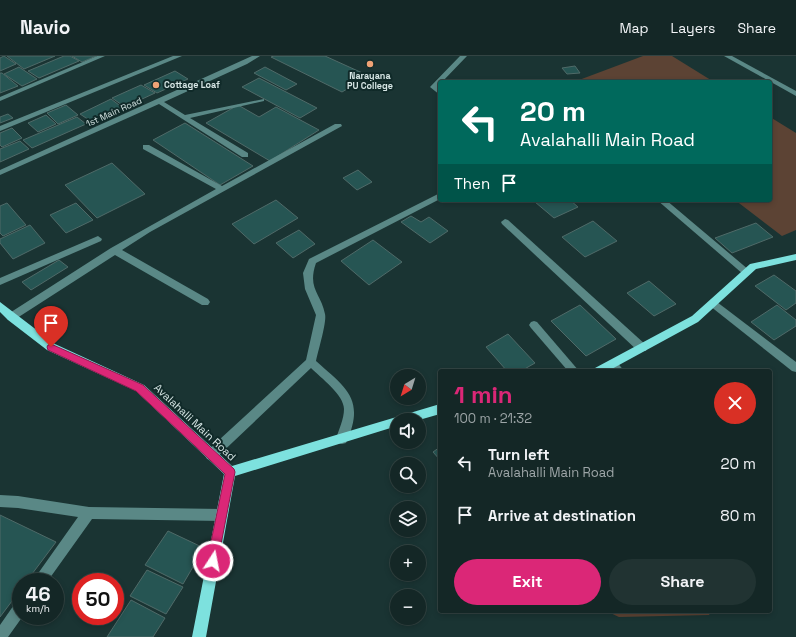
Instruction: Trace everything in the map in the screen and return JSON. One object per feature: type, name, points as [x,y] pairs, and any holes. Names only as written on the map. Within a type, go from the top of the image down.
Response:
[{"type":"main road","points":[[616,368],[642,348],[696,319],[753,266],[795,258]]},
{"type":"main road","name":"Avalahalli Main Road","points":[[0,306],[11,317],[51,347],[140,388],[230,472],[198,637]]},
{"type":"main road","points":[[426,413],[438,410]]},
{"type":"main road","points":[[230,472],[390,423]]},
{"type":"street","points":[[0,99],[102,56]]},
{"type":"street","points":[[0,129],[179,56]]},
{"type":"street","name":"1st Main Road","points":[[0,173],[160,102],[257,56]]},
{"type":"street","points":[[441,80],[464,56]]},
{"type":"street","points":[[727,56],[771,80]]},
{"type":"street","points":[[772,81],[796,94]]},
{"type":"street","points":[[438,83],[434,87],[438,91]]},
{"type":"street","points":[[184,117],[262,100]]},
{"type":"street","points":[[160,102],[245,155]]},
{"type":"street","points":[[11,317],[147,230],[338,126]]},
{"type":"street","points":[[146,147],[222,189]]},
{"type":"street","points":[[212,455],[311,362],[321,315],[310,289],[308,273],[312,261],[438,197]]},
{"type":"street","points":[[663,202],[746,272]]},
{"type":"street","points":[[505,222],[642,348]]},
{"type":"street","points":[[0,282],[98,238]]},
{"type":"street","points":[[114,250],[205,302]]},
{"type":"street","points":[[713,303],[796,368]]},
{"type":"street","points":[[534,325],[572,369]]},
{"type":"street","points":[[311,362],[339,389],[349,403],[349,413],[342,439]]},
{"type":"street","points":[[0,501],[18,502],[89,513],[222,515]]},
{"type":"street","points":[[46,573],[89,513]]},
{"type":"street","points":[[1,636],[12,620]]},
{"type":"shaded area","points":[[643,56],[672,56],[711,80],[579,80]]},
{"type":"shaded area","points":[[772,118],[796,133],[796,230],[782,236],[738,202],[772,202]]},
{"type":"shaded area","points":[[610,613],[710,613],[709,615],[619,617]]},
{"type":"building","points":[[4,56],[16,64],[0,71],[0,58]]},
{"type":"building","points":[[7,56],[55,56],[24,69]]},
{"type":"building","points":[[64,56],[70,56],[79,61],[39,78],[28,71]]},
{"type":"building","points":[[72,56],[96,56],[82,62]]},
{"type":"building","points":[[325,56],[369,76],[342,92],[271,57]]},
{"type":"building","points":[[575,66],[580,73],[567,74],[562,68]]},
{"type":"building","points":[[19,67],[37,79],[22,86],[4,74]]},
{"type":"building","points":[[265,67],[297,84],[286,90],[254,73]]},
{"type":"building","points":[[175,71],[188,79],[157,93],[144,85]]},
{"type":"building","points":[[0,73],[2,73],[18,86],[0,93]]},
{"type":"building","points":[[259,78],[317,108],[300,118],[242,87]]},
{"type":"building","points":[[141,85],[155,93],[125,107],[112,98]]},
{"type":"building","points":[[111,99],[123,108],[92,122],[80,114]]},
{"type":"building","points":[[66,105],[78,115],[58,124],[47,113]]},
{"type":"building","points":[[238,105],[259,117],[276,107],[319,130],[270,161],[206,123]]},
{"type":"building","points":[[8,114],[13,118],[0,123],[0,117]]},
{"type":"building","points":[[46,115],[56,124],[38,132],[28,123]]},
{"type":"building","points":[[77,117],[86,124],[32,148],[23,140]]},
{"type":"building","points":[[185,123],[253,166],[220,185],[153,140]]},
{"type":"building","points":[[12,128],[22,138],[2,147],[0,145],[0,133]]},
{"type":"building","points":[[20,141],[29,149],[0,162],[0,149]]},
{"type":"building","points":[[112,163],[145,194],[97,218],[65,185]]},
{"type":"building","points":[[358,170],[372,182],[357,190],[343,178]]},
{"type":"building","points":[[276,200],[298,218],[254,244],[232,224]]},
{"type":"building","points":[[535,202],[572,202],[578,207],[554,218]]},
{"type":"building","points":[[7,203],[26,225],[3,236],[0,233],[0,206]]},
{"type":"building","points":[[76,203],[93,220],[66,233],[50,215]]},
{"type":"building","points":[[411,216],[421,222],[429,217],[448,231],[430,243],[401,222]]},
{"type":"building","points":[[593,221],[617,241],[585,257],[562,237]]},
{"type":"building","points":[[756,223],[773,237],[732,253],[715,238]]},
{"type":"building","points":[[30,225],[45,243],[13,259],[0,243],[0,239]]},
{"type":"building","points":[[299,230],[315,244],[293,258],[276,243]]},
{"type":"building","points":[[373,240],[402,262],[369,285],[341,261]]},
{"type":"building","points":[[59,260],[68,267],[31,290],[22,282]]},
{"type":"building","points":[[774,275],[796,291],[796,303],[786,310],[755,286]]},
{"type":"building","points":[[649,281],[676,304],[654,316],[627,293]]},
{"type":"building","points":[[580,305],[616,339],[586,356],[551,321]]},
{"type":"building","points":[[777,305],[796,320],[796,326],[774,340],[751,322]]},
{"type":"building","points":[[508,334],[535,363],[524,369],[505,369],[486,347]]},
{"type":"building","points":[[438,448],[438,458],[433,452]]},
{"type":"building","points":[[0,515],[56,542],[33,573],[12,573],[12,601],[0,617]]},
{"type":"building","points":[[168,531],[204,548],[183,584],[145,565]]},
{"type":"building","points":[[147,570],[183,587],[166,614],[130,596]]},
{"type":"building","points":[[131,600],[165,618],[153,637],[107,637],[115,625],[124,625],[124,611]]},
{"type":"place","name":"Narayana PU College","points":[[370,64]]},
{"type":"place","name":"Cottage Loaf","points":[[156,85]]},
{"type":"route","points":[[51,347],[140,388],[230,472],[213,561]]}]
